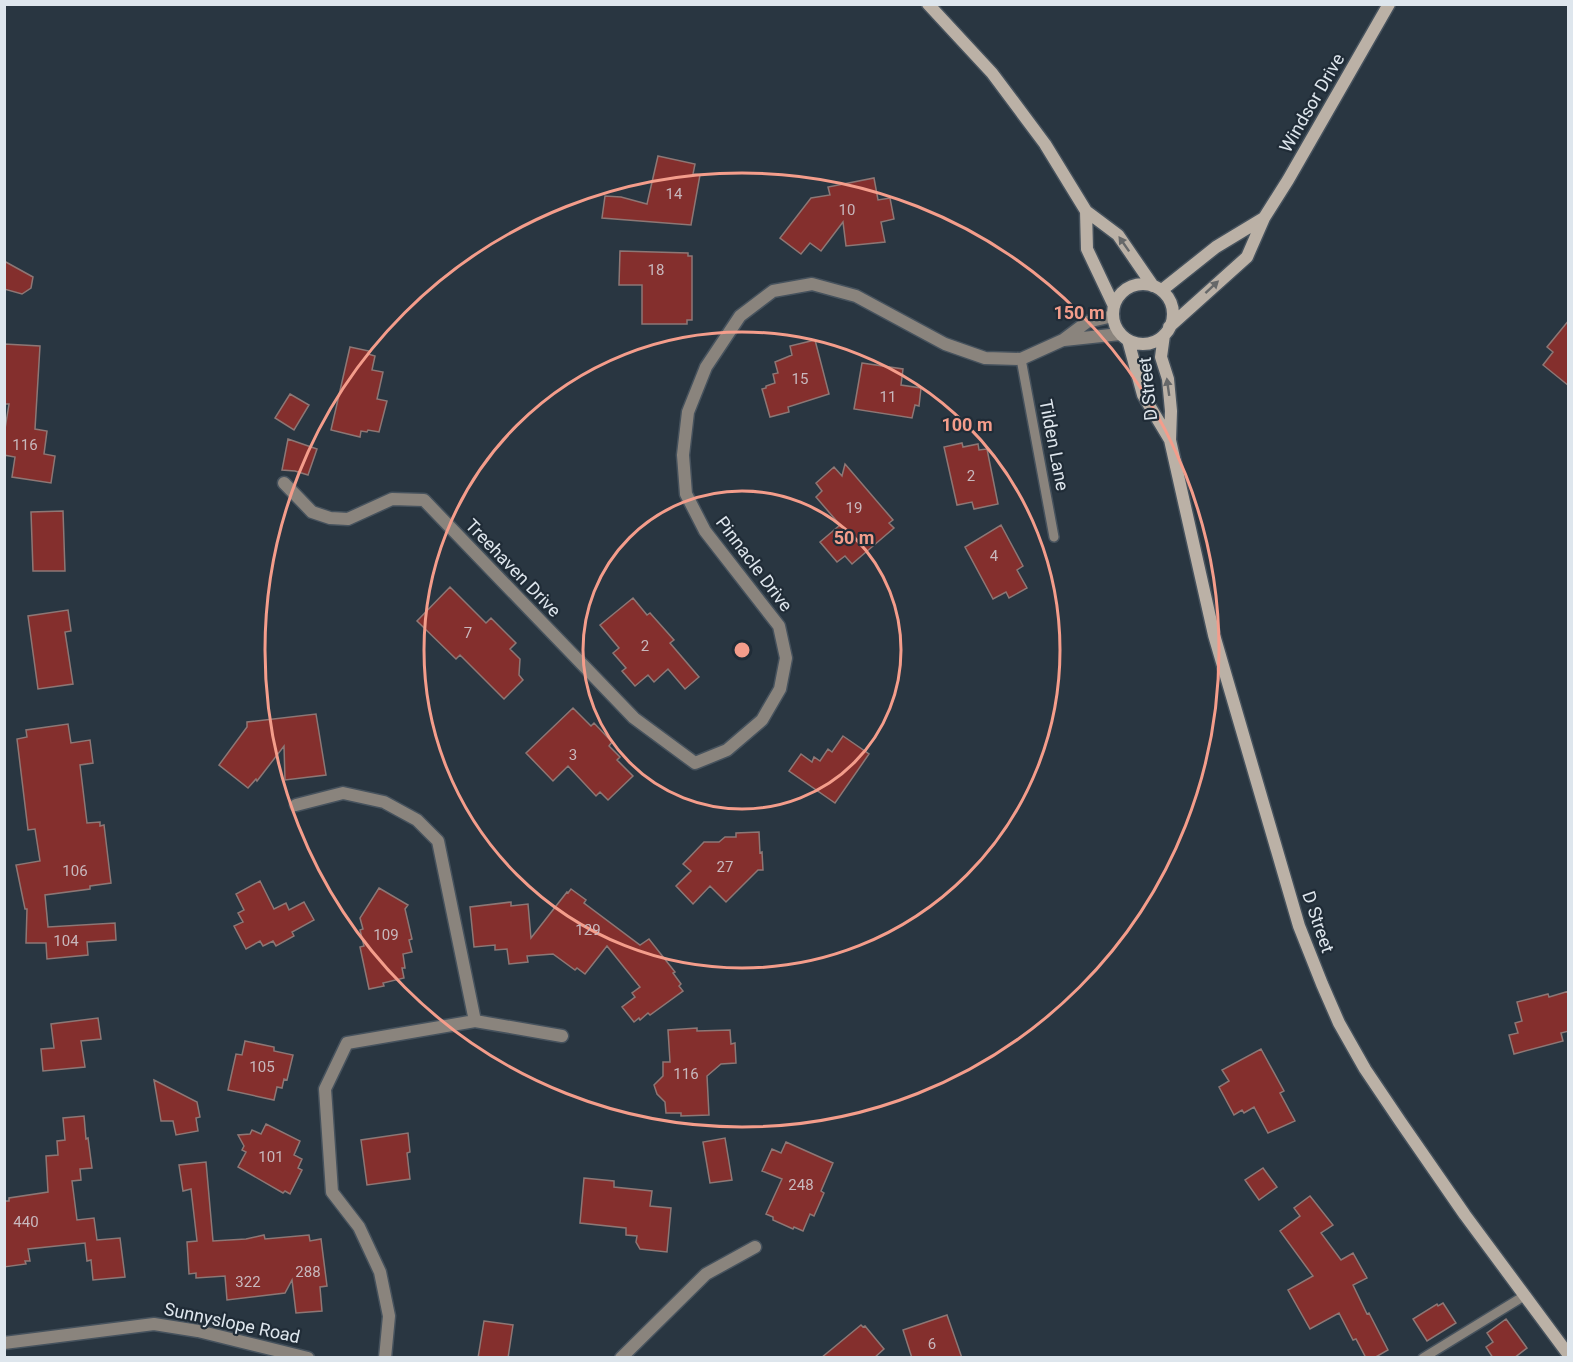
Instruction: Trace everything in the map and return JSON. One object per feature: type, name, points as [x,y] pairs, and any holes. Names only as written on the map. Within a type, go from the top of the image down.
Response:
[{"type":"street","points":[[928,4],[992,73],[1045,144],[1086,211],[1118,235],[1158,288],[1169,298],[1173,318],[1167,331],[1156,341],[1147,344],[1137,343],[1124,337],[1115,325],[1113,311],[1087,249],[1086,211]]},
{"type":"street","name":"Windsor Drive","points":[[1167,331],[1247,257],[1264,218],[1389,4]]},
{"type":"street","name":"Windsor Drive","points":[[1158,288],[1216,247],[1264,218]]},
{"type":"street","name":"Pinnacle Drive","points":[[695,763],[727,750],[762,720],[780,689],[786,658],[779,626],[705,531],[686,494],[683,455],[688,412],[706,367],[740,316],[773,291],[812,284],[856,296],[945,344],[985,358],[1021,359],[1063,340],[1087,322],[1113,311]]},
{"type":"street","points":[[1113,311],[1118,297],[1133,285],[1143,284],[1158,288]]},
{"type":"street","name":"D Street","points":[[1167,331],[1161,357],[1168,380],[1171,411],[1170,440],[1214,635],[1299,926],[1339,1023],[1365,1069],[1465,1215],[1569,1354]]},
{"type":"street","name":"Pinnacle Drive","points":[[1063,340],[1124,337]]},
{"type":"street","name":"D Street","points":[[1124,337],[1143,395],[1170,440]]},
{"type":"street","name":"Treehaven Drive","points":[[284,483],[312,512],[330,519],[348,519],[392,499],[424,500],[634,718],[695,763]]},
{"type":"street","points":[[296,805],[343,793],[384,802],[417,820],[438,841],[475,1021]]},
{"type":"street","points":[[385,1358],[389,1316],[380,1272],[358,1227],[332,1192],[325,1089],[347,1043],[475,1021],[561,1036]]},
{"type":"street","points":[[621,1358],[706,1274],[756,1247]]},
{"type":"street","name":"Sunnyslope Road","points":[[4,1343],[154,1324],[198,1331],[308,1358]]},
{"type":"lane","name":"Tilden Lane","points":[[1021,359],[1054,537]]},
{"type":"lane","points":[[1423,1358],[1524,1296]]},
{"type":"building","points":[[658,156],[695,164],[693,174],[700,175],[691,225],[602,218],[605,196],[621,197],[647,204]]},
{"type":"building","points":[[874,178],[878,200],[890,198],[894,219],[881,222],[885,242],[846,246],[843,222],[821,251],[810,243],[801,254],[780,238],[811,198],[830,195],[828,187]]},
{"type":"building","points":[[620,251],[688,253],[688,256],[692,256],[692,320],[687,320],[687,324],[642,324],[642,285],[619,285]]},
{"type":"building","points":[[4,261],[33,277],[31,288],[22,294],[4,289]]},
{"type":"building","points":[[1569,320],[1569,386],[1543,365],[1553,352],[1547,347]]},
{"type":"building","points":[[815,340],[829,394],[788,407],[789,412],[770,417],[762,389],[775,383],[773,374],[778,373],[775,362],[792,355],[790,346]]},
{"type":"building","points":[[4,344],[40,346],[35,429],[47,431],[44,454],[55,456],[51,483],[12,477],[15,457],[4,455],[4,435],[9,404],[4,404]]},
{"type":"building","points":[[350,347],[369,351],[368,354],[375,356],[372,370],[383,372],[377,399],[387,401],[379,432],[361,431],[360,437],[331,430]]},
{"type":"building","points":[[862,363],[903,369],[901,385],[921,388],[919,406],[915,405],[912,418],[854,409]]},
{"type":"building","points":[[290,394],[309,405],[294,430],[275,418]]},
{"type":"building","points":[[288,439],[317,449],[308,475],[282,470]]},
{"type":"building","points":[[962,443],[963,447],[978,444],[979,450],[987,449],[998,504],[974,509],[972,502],[957,505],[944,447]]},
{"type":"building","points":[[845,464],[893,520],[889,523],[894,528],[852,564],[845,556],[837,562],[820,542],[840,525],[816,497],[822,491],[816,483],[834,467],[842,476]]},
{"type":"building","points":[[63,511],[65,571],[33,571],[31,512]]},
{"type":"building","points":[[1001,525],[1023,566],[1017,570],[1027,588],[1009,598],[1006,592],[993,599],[965,547]]},
{"type":"building","points":[[450,587],[486,623],[491,618],[516,643],[510,649],[520,659],[519,675],[523,680],[504,699],[460,655],[456,659],[417,621]]},
{"type":"building","points":[[633,598],[647,615],[650,613],[674,640],[670,643],[699,677],[685,689],[668,669],[654,682],[648,675],[635,686],[622,671],[626,668],[613,653],[619,648],[600,625]]},
{"type":"building","points":[[68,610],[71,631],[65,632],[73,684],[38,689],[28,616]]},
{"type":"building","points":[[573,708],[591,726],[594,723],[612,742],[609,746],[620,757],[617,760],[633,776],[608,800],[600,792],[596,796],[568,766],[553,781],[526,753]]},
{"type":"building","points":[[316,714],[326,775],[285,780],[284,746],[257,781],[256,779],[248,788],[219,765],[247,727],[247,722]]},
{"type":"building","points":[[68,724],[71,743],[90,740],[93,763],[80,765],[87,823],[100,822],[100,826],[104,825],[111,883],[90,886],[90,889],[45,895],[48,927],[115,923],[116,940],[87,942],[88,955],[47,959],[46,943],[26,943],[27,909],[25,909],[16,865],[40,861],[35,829],[28,830],[17,739],[27,737],[26,730]]},
{"type":"building","points":[[843,736],[869,754],[835,803],[789,771],[801,754],[812,762],[814,757],[820,761],[828,749],[832,752]]},
{"type":"building","points":[[759,832],[763,870],[758,870],[726,902],[710,886],[693,904],[676,886],[691,871],[683,864],[704,842],[719,842],[725,837],[736,837],[736,833]]},
{"type":"building","points":[[260,881],[274,909],[286,903],[289,910],[304,902],[314,920],[292,932],[294,936],[276,946],[273,941],[263,946],[260,941],[246,949],[234,926],[243,922],[238,913],[244,910],[236,894]]},
{"type":"building","points":[[379,888],[408,905],[405,909],[412,939],[409,940],[412,952],[403,954],[404,978],[369,989],[360,947],[364,946],[360,918]]},
{"type":"building","points":[[571,889],[586,900],[584,903],[640,945],[649,939],[675,972],[673,973],[683,991],[650,1015],[648,1013],[634,1022],[622,1007],[635,997],[632,993],[640,987],[607,946],[585,974],[577,968],[575,970],[553,954],[527,956],[528,962],[509,964],[507,949],[495,950],[495,945],[474,947],[470,907],[511,902],[511,906],[528,904],[531,938]]},
{"type":"building","points":[[1569,991],[1569,1031],[1561,1033],[1563,1041],[1514,1054],[1509,1035],[1518,1033],[1515,1023],[1522,1021],[1517,1002]]},
{"type":"building","points":[[98,1018],[101,1039],[81,1041],[85,1067],[43,1071],[41,1049],[54,1048],[51,1024]]},
{"type":"building","points":[[697,1028],[697,1031],[730,1030],[731,1044],[735,1043],[736,1063],[721,1064],[707,1076],[709,1115],[681,1116],[681,1113],[666,1113],[665,1102],[657,1094],[654,1085],[663,1076],[663,1062],[670,1062],[668,1030]]},
{"type":"building","points":[[245,1041],[274,1047],[274,1051],[293,1055],[287,1080],[284,1079],[282,1088],[277,1087],[274,1100],[228,1090],[236,1054],[242,1055]]},
{"type":"building","points":[[1261,1049],[1284,1091],[1280,1093],[1295,1121],[1268,1133],[1254,1107],[1244,1113],[1242,1110],[1234,1115],[1219,1087],[1229,1081],[1222,1070]]},
{"type":"building","points":[[154,1080],[197,1102],[200,1117],[196,1118],[198,1131],[176,1135],[173,1121],[161,1121]]},
{"type":"building","points":[[84,1116],[92,1168],[80,1169],[81,1180],[72,1181],[77,1220],[94,1218],[97,1240],[120,1238],[125,1277],[93,1280],[91,1260],[87,1261],[85,1243],[28,1249],[30,1261],[25,1261],[26,1264],[4,1267],[4,1201],[9,1201],[9,1198],[48,1192],[46,1156],[58,1155],[57,1141],[65,1140],[63,1118]]},
{"type":"building","points":[[266,1124],[300,1141],[294,1155],[302,1159],[298,1168],[302,1170],[290,1194],[285,1191],[283,1193],[238,1167],[246,1152],[242,1150],[244,1146],[238,1135],[250,1134],[252,1130],[261,1134]]},
{"type":"building","points":[[408,1133],[410,1152],[407,1153],[410,1179],[367,1185],[361,1140]]},
{"type":"building","points":[[725,1138],[732,1180],[710,1183],[703,1142]]},
{"type":"building","points":[[786,1142],[833,1163],[821,1191],[824,1193],[814,1216],[810,1214],[803,1231],[773,1220],[773,1217],[766,1214],[782,1179],[762,1171],[772,1149],[781,1153]]},
{"type":"building","points":[[206,1162],[213,1241],[246,1239],[264,1235],[265,1239],[309,1235],[310,1241],[321,1239],[327,1286],[320,1287],[322,1311],[296,1313],[292,1280],[285,1293],[227,1300],[225,1276],[196,1278],[196,1273],[189,1274],[187,1242],[197,1241],[191,1189],[183,1191],[179,1165]]},
{"type":"building","points":[[1263,1168],[1277,1187],[1259,1200],[1245,1180]]},
{"type":"building","points":[[584,1178],[614,1181],[614,1187],[652,1191],[650,1206],[671,1208],[667,1252],[640,1249],[636,1242],[637,1236],[626,1235],[626,1228],[580,1223]]},
{"type":"building","points":[[1310,1196],[1333,1225],[1321,1233],[1341,1260],[1353,1253],[1367,1278],[1353,1285],[1388,1350],[1374,1358],[1366,1358],[1356,1339],[1353,1340],[1339,1313],[1310,1329],[1288,1290],[1313,1276],[1280,1231],[1300,1216],[1294,1208]]},
{"type":"building","points":[[1443,1303],[1456,1323],[1427,1341],[1413,1319],[1437,1304],[1438,1306]]},
{"type":"building","points":[[947,1315],[962,1358],[912,1358],[903,1330]]},
{"type":"building","points":[[1506,1319],[1527,1348],[1514,1358],[1493,1358],[1486,1347],[1493,1342],[1487,1333]]},
{"type":"building","points":[[484,1321],[513,1325],[508,1358],[478,1358]]},
{"type":"building","points":[[861,1325],[865,1326],[884,1349],[874,1358],[821,1358]]}]
